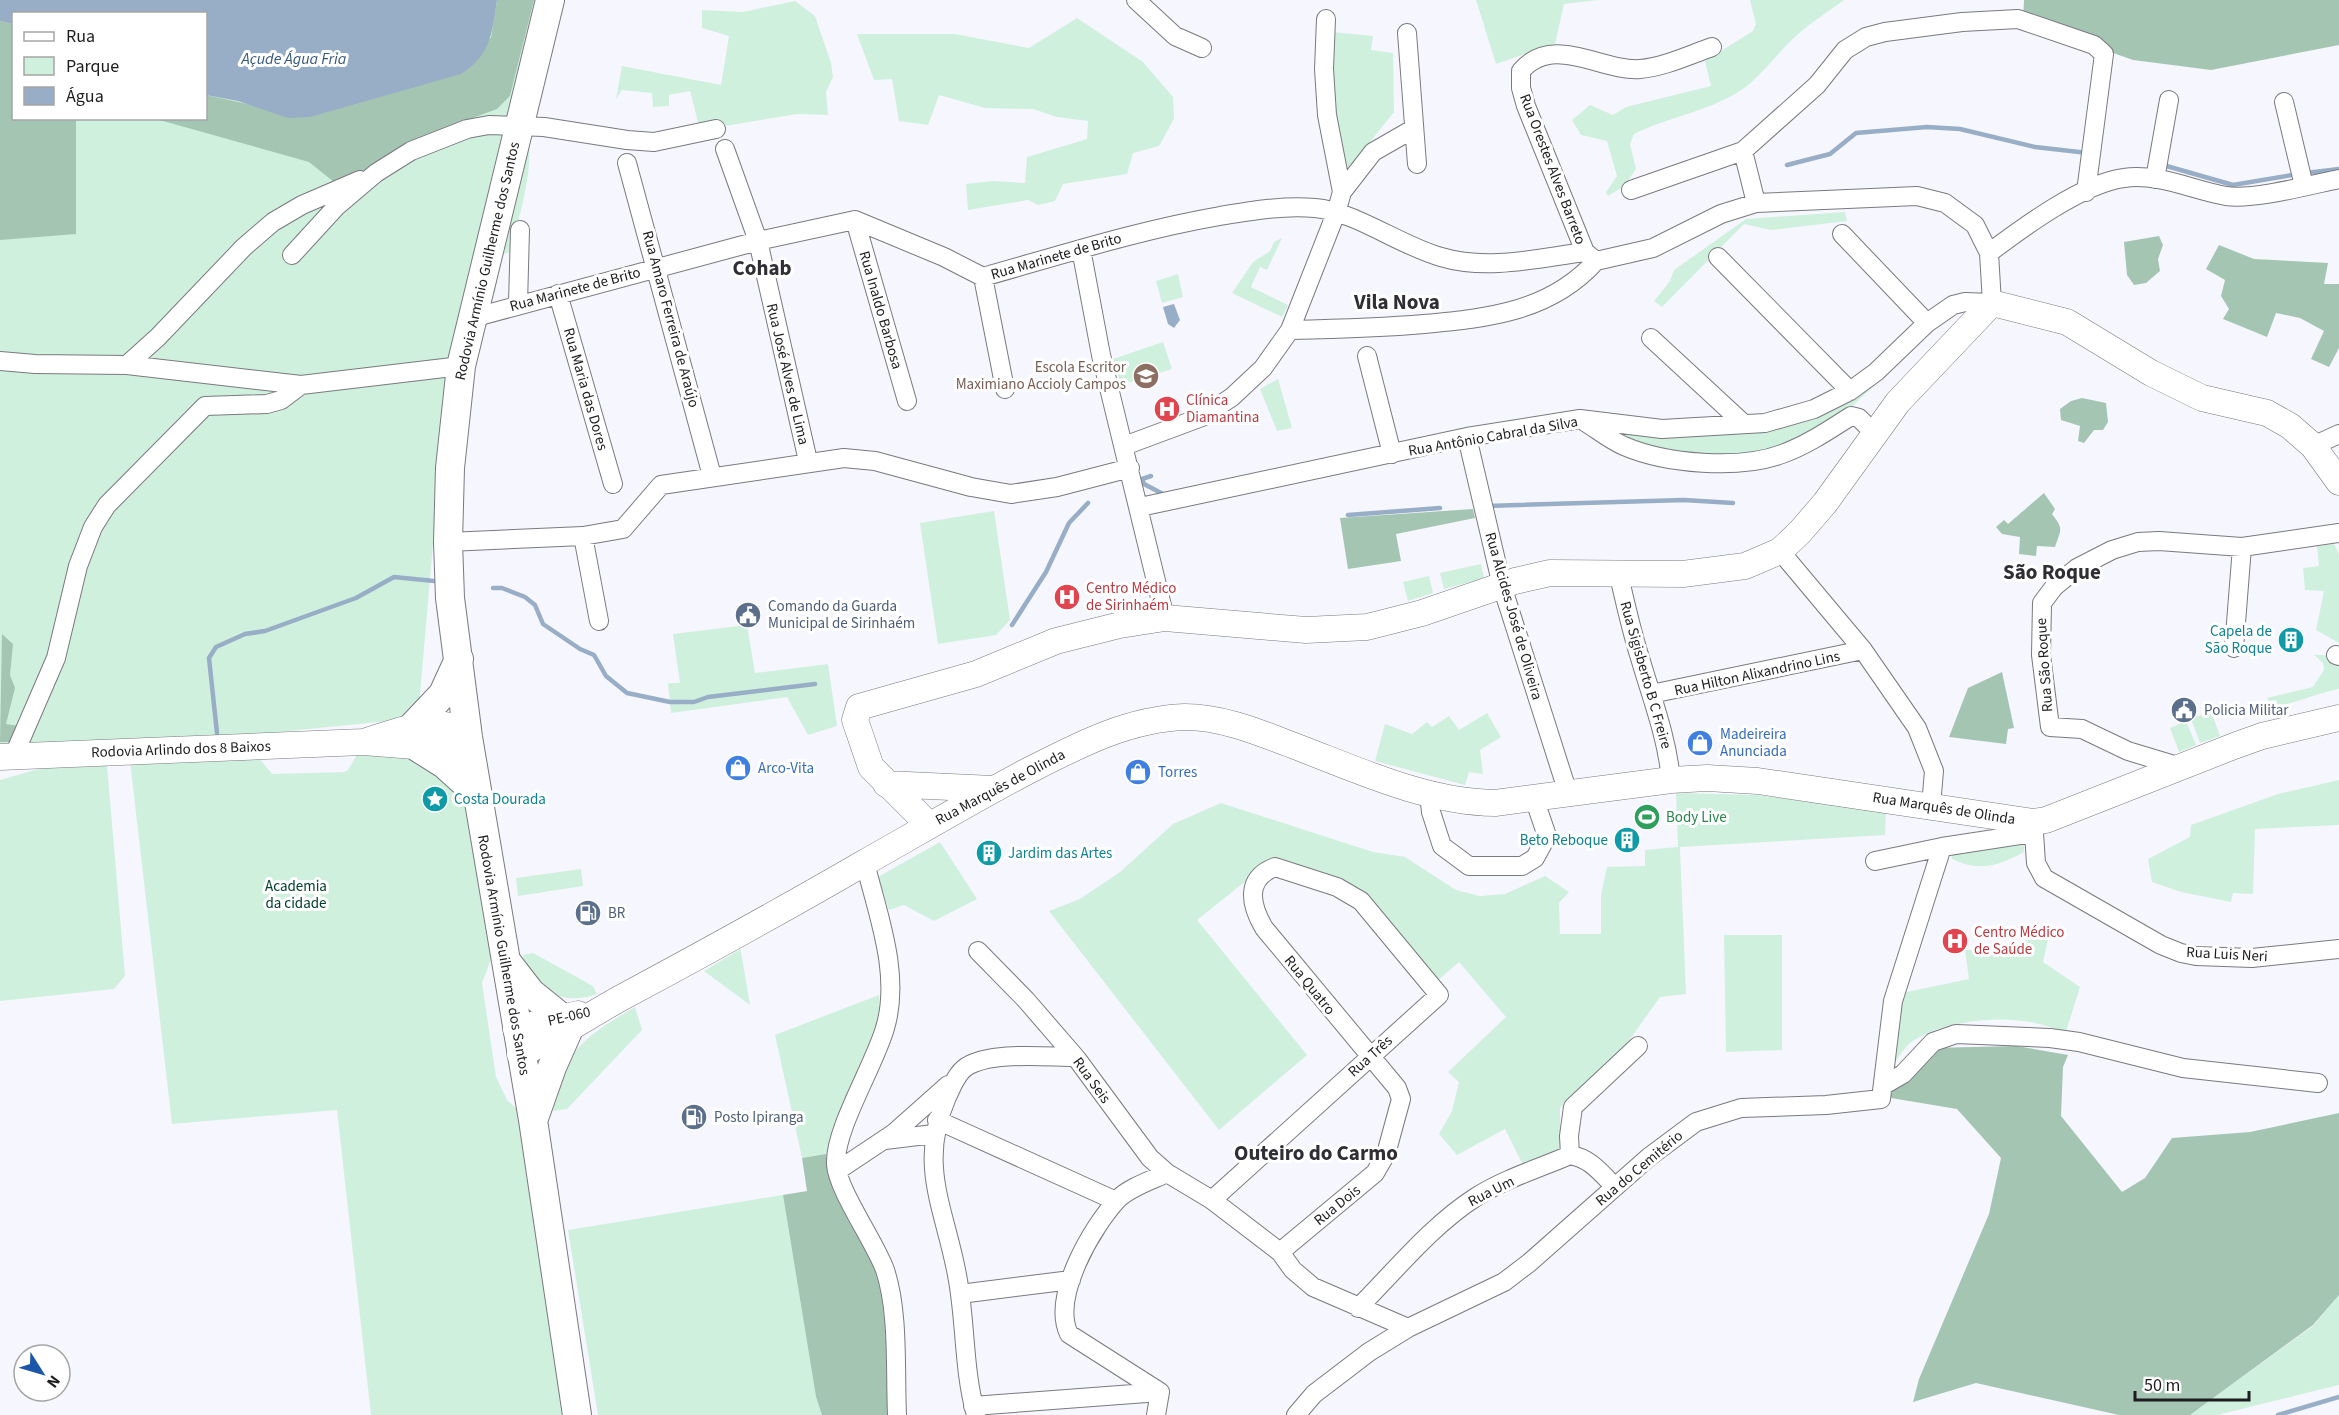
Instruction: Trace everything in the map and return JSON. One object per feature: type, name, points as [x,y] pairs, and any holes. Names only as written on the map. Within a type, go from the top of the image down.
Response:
[{"type":"main road","name":"Rodovia Armínio Guilherme dos Santos","points":[[549,0],[461,366],[450,468],[448,542],[450,598],[476,793],[533,1120],[577,1415]]},
{"type":"main road","points":[[929,825],[886,784],[866,759],[855,720],[859,707],[976,674],[1056,641],[1120,625],[1165,618],[1306,630],[1367,627],[1422,613],[1502,586],[1550,573],[1683,574],[1745,566],[1780,551],[1825,503],[1898,402],[1992,303],[2067,322],[2151,373],[2202,398],[2267,412],[2290,426],[2313,446],[2339,482]]},
{"type":"main road","points":[[459,659],[443,694],[413,738],[476,793]]},
{"type":"main road","name":"Rua Marquês de Olinda","points":[[602,1009],[993,789],[1093,739],[1136,724],[1186,717],[1210,719],[1265,734],[1382,779],[1429,793],[1477,803],[1671,780],[1758,781],[1931,806],[2034,828],[2046,820],[2262,736],[2339,718]]},
{"type":"main road","name":"Rodovia Arlindo dos 8 Baixos","points":[[7,756],[363,742],[413,738],[440,723],[467,731]]},
{"type":"main road","points":[[886,784],[993,789]]},
{"type":"main road","points":[[503,957],[531,993],[565,1024],[533,1120]]},
{"type":"main road","name":"PE-060","points":[[518,1042],[602,1009]]},
{"type":"street","points":[[1136,0],[1175,36],[1202,48]]},
{"type":"street","points":[[1326,19],[1324,69],[1327,115],[1342,192]]},
{"type":"street","points":[[1631,190],[1743,151],[1817,85],[1855,42],[1885,32],[1962,22],[2018,19],[2094,45],[2102,51],[2105,59],[2086,192]]},
{"type":"street","points":[[1407,33],[1417,164]]},
{"type":"street","name":"Rua Orestes Alves Barreto","points":[[1590,257],[1526,106],[1521,88],[1521,71],[1528,64],[1550,55],[1569,55],[1638,69],[1712,47]]},
{"type":"street","points":[[2155,179],[2169,100]]},
{"type":"street","points":[[2284,102],[2304,186]]},
{"type":"street","points":[[128,365],[158,337],[237,253],[273,222],[302,205],[376,173],[411,152],[467,129],[489,125],[544,127],[646,142],[716,129]]},
{"type":"street","points":[[1124,446],[1202,417],[1232,397],[1267,363],[1290,330],[1342,192],[1373,152],[1413,129]]},
{"type":"street","name":"Rua José Alves de Lima","points":[[725,149],[758,241],[808,461]]},
{"type":"street","points":[[1743,151],[1756,203]]},
{"type":"street","name":"Rua Amaro Ferreira de Araújo","points":[[627,163],[712,476]]},
{"type":"street","points":[[292,255],[336,207],[376,173]]},
{"type":"street","points":[[1992,303],[1989,253],[2051,210],[2086,192],[2122,178],[2155,179],[2228,196],[2339,179]]},
{"type":"street","name":"Rua Marinete de Brito","points":[[472,318],[758,241],[855,220],[944,256],[982,277],[1168,225],[1233,214],[1297,208],[1316,208],[1336,213],[1432,254],[1464,261],[1525,261],[1590,257],[1653,248],[1721,214],[1756,203],[1929,198],[1945,203],[1967,218],[1982,236],[1989,253]]},
{"type":"street","name":"Rua Inaldo Barbosa","points":[[855,220],[907,401]]},
{"type":"street","points":[[518,304],[520,230]]},
{"type":"street","points":[[1842,234],[1927,323]]},
{"type":"street","points":[[1081,249],[1101,355],[1135,486],[1165,618]]},
{"type":"street","points":[[1290,330],[1366,329],[1467,320],[1512,313],[1564,289],[1584,274],[1590,257]]},
{"type":"street","points":[[1718,257],[1850,391]]},
{"type":"street","points":[[982,277],[1005,389]]},
{"type":"street","name":"Rua Maria das Dores","points":[[558,294],[613,484]]},
{"type":"street","name":"Rua Antônio Cabral da Silva","points":[[448,542],[583,536],[623,529],[661,484],[808,461],[858,458],[1011,494],[1057,487],[1135,486],[1295,472],[1467,437],[1580,419],[1662,429],[1765,423],[1814,409],[1850,391],[1876,372],[1927,323],[1958,302],[1992,303]]},
{"type":"street","points":[[1652,338],[1744,424]]},
{"type":"street","points":[[1368,356],[1392,454]]},
{"type":"street","points":[[0,361],[35,364],[128,365],[301,385],[461,366]]},
{"type":"street","points":[[7,756],[56,658],[87,539],[107,505],[206,406],[267,404],[281,400],[301,385]]},
{"type":"street","points":[[1580,419],[1622,445],[1640,453],[1687,462],[1742,462],[1773,457],[1814,439],[1851,416],[1859,418],[1875,434]]},
{"type":"street","points":[[2313,446],[2339,434]]},
{"type":"street","name":"Rua Alcides José de Oliveira","points":[[1467,437],[1502,586],[1568,793]]},
{"type":"street","name":"Rua São Roque","points":[[2181,767],[2128,751],[2079,728],[2050,727],[2041,655],[2042,603],[2054,587],[2077,568],[2125,545],[2159,541],[2242,547],[2339,533]]},
{"type":"street","points":[[583,536],[599,621]]},
{"type":"street","points":[[2234,648],[2238,572],[2242,547]]},
{"type":"street","points":[[1780,551],[1863,650],[1917,728],[1932,761],[1934,792],[1931,806]]},
{"type":"street","name":"Rua Sigisberto B C Freire","points":[[1618,572],[1668,752],[1671,780]]},
{"type":"street","name":"Rua Hilton Alixandrino Lins","points":[[1652,694],[1863,650]]},
{"type":"street","points":[[1429,793],[1431,812],[1442,846],[1464,864],[1474,867],[1522,866],[1535,858],[1547,836],[1534,798]]},
{"type":"street","points":[[1875,861],[2034,828]]},
{"type":"street","name":"Rua Luis Neri","points":[[2034,828],[2036,862],[2044,878],[2051,884],[2161,945],[2181,953],[2196,956],[2252,958],[2339,949]]},
{"type":"street","points":[[1884,1085],[1893,1001],[1942,847]]},
{"type":"street","points":[[865,863],[890,972],[890,1004],[878,1048],[838,1142],[837,1172],[889,1282],[897,1415]]},
{"type":"street","name":"Rua Três","points":[[1212,1200],[1439,995],[1361,902],[1337,887],[1275,867],[1262,874],[1254,885],[1251,897],[1254,911]]},
{"type":"street","name":"Rua Quatro","points":[[1254,911],[1264,928],[1369,1057]]},
{"type":"street","name":"Rua Seis","points":[[978,951],[1026,1000],[1075,1057],[1150,1158],[1167,1173],[1212,1200],[1280,1252]]},
{"type":"street","points":[[1884,1085],[1903,1074],[1933,1042],[1956,1034],[2050,1038],[2079,1042],[2183,1068],[2318,1083]]},
{"type":"street","points":[[1614,1186],[1593,1165],[1580,1156],[1570,1155],[1569,1136],[1573,1107],[1638,1046]]},
{"type":"street","points":[[837,1172],[884,1140],[929,1104],[967,1067],[988,1059],[1075,1057]]},
{"type":"street","name":"Rua Dois","points":[[1280,1252],[1369,1179],[1386,1154],[1401,1099],[1397,1088],[1369,1057]]},
{"type":"street","points":[[960,1073],[936,1127],[934,1187],[960,1294],[967,1374],[975,1411],[1160,1392]]},
{"type":"street","name":"Rua do Cemitério","points":[[1296,1415],[1314,1394],[1369,1352],[1408,1328],[1504,1282],[1529,1263],[1614,1186],[1684,1130],[1722,1112],[1741,1108],[1826,1105],[1881,1099],[1884,1085]]},
{"type":"street","points":[[884,1140],[936,1127],[1116,1201]]},
{"type":"street","name":"Rua Um","points":[[1358,1308],[1463,1206],[1493,1188],[1570,1155]]},
{"type":"street","points":[[1160,1392],[1069,1334],[1065,1324],[1065,1305],[1074,1268],[1096,1229],[1116,1201],[1142,1184],[1167,1173]]},
{"type":"street","points":[[1280,1252],[1293,1270],[1313,1287],[1408,1328]]},
{"type":"street","points":[[960,1294],[1071,1280]]},
{"type":"street","points":[[1156,1415],[1160,1392]]},
{"type":"green space","points":[[0,0],[538,0],[437,497],[418,718],[111,749],[0,749]]},
{"type":"green space","points":[[497,0],[534,0],[510,96],[497,109],[438,131],[339,186],[309,162],[160,120],[207,120],[207,95],[252,105],[491,38]]},
{"type":"green space","points":[[1476,0],[1598,0],[1564,4],[1555,44],[1496,64]]},
{"type":"green space","points":[[1750,0],[1844,0],[1801,31],[1755,79],[1740,91],[1714,104],[1634,134],[1630,144],[1636,169],[1624,186],[1608,196],[1606,192],[1617,176],[1607,141],[1581,135],[1572,120],[1590,105],[1613,115],[1626,107],[1711,86],[1705,61],[1753,31],[1756,24]]},
{"type":"green space","points":[[2024,0],[2339,0],[2339,45],[2211,70],[2133,60],[2023,21]]},
{"type":"green space","points":[[795,1],[815,16],[831,63],[833,77],[826,92],[828,115],[797,114],[700,130],[690,91],[669,95],[669,106],[653,107],[652,93],[622,90],[616,99],[622,66],[721,85],[729,36],[702,28],[702,10],[743,12]]},
{"type":"green space","points":[[1077,18],[1143,62],[1173,97],[1174,119],[1159,146],[1133,153],[1127,174],[1063,184],[1055,201],[1038,205],[1028,200],[968,210],[966,184],[993,181],[1025,183],[1027,157],[1087,139],[1088,121],[1057,117],[1033,109],[985,108],[939,95],[928,125],[899,121],[892,79],[874,80],[857,34],[955,34],[1029,48]]},
{"type":"green space","points":[[0,21],[12,24],[12,120],[76,120],[76,234],[0,240]]},
{"type":"green space","points":[[1332,32],[1373,36],[1371,50],[1393,53],[1394,112],[1342,177],[1327,80]]},
{"type":"green space","points":[[527,139],[529,163],[521,212],[509,253],[501,254],[495,293],[489,292]]},
{"type":"green space","points":[[1845,212],[1847,221],[1771,230],[1744,224],[1662,307],[1654,301],[1670,281],[1674,270],[1746,219]]},
{"type":"green space","points":[[2159,236],[2163,245],[2158,259],[2160,271],[2146,283],[2134,285],[2127,275],[2124,242]]},
{"type":"green space","points":[[1282,238],[1267,270],[1260,267],[1251,287],[1288,305],[1282,317],[1232,293],[1253,262],[1270,251],[1274,242]]},
{"type":"green space","points":[[2219,245],[2254,259],[2328,263],[2324,284],[2339,284],[2339,348],[2329,367],[2311,359],[2324,331],[2300,318],[2276,313],[2267,337],[2223,319],[2229,309],[2221,296],[2225,280],[2206,269]]},
{"type":"green space","points":[[1178,274],[1183,297],[1162,303],[1156,281]]},
{"type":"green space","points":[[1163,342],[1172,369],[1121,385],[1113,359]]},
{"type":"green space","points":[[1888,373],[1846,412],[1775,452],[1693,457],[1626,441],[1606,427],[1763,426]]},
{"type":"green space","points":[[1278,379],[1292,428],[1277,431],[1260,389]]},
{"type":"green space","points":[[2082,398],[2106,403],[2108,422],[2103,430],[2094,430],[2084,443],[2078,441],[2080,426],[2061,420],[2060,409],[2071,401]]},
{"type":"green space","points":[[2044,493],[2055,509],[2052,514],[2060,526],[2055,547],[2037,546],[2036,556],[2019,554],[2020,537],[2002,534],[1996,527],[2004,520],[2008,524]]},
{"type":"green space","points":[[1473,509],[1475,518],[1396,534],[1401,561],[1348,569],[1340,518]]},
{"type":"green space","points":[[994,511],[1010,620],[996,635],[938,644],[920,523]]},
{"type":"green space","points":[[2334,544],[2339,554],[2339,643],[2316,630],[2324,591],[2305,590],[2303,568],[2319,566],[2317,546]]},
{"type":"green space","points":[[1481,564],[1484,578],[1444,589],[1440,573]]},
{"type":"green space","points":[[1429,576],[1433,593],[1408,601],[1403,582]]},
{"type":"green space","points":[[747,625],[755,673],[828,664],[837,726],[808,735],[787,697],[671,713],[668,683],[680,683],[673,634]]},
{"type":"green space","points":[[2,634],[13,644],[10,675],[15,688],[6,724],[20,726],[12,742],[0,742]]},
{"type":"green space","points":[[2314,655],[2325,655],[2339,664],[2339,689],[2278,706],[2276,700],[2269,701],[2267,698],[2313,687],[2324,670],[2323,663]]},
{"type":"green space","points":[[2002,672],[2014,728],[2008,729],[2006,744],[1949,737],[1968,688]]},
{"type":"green space","points":[[2211,711],[2220,736],[2200,743],[2191,719]]},
{"type":"green space","points":[[1487,713],[1501,737],[1480,750],[1483,774],[1469,772],[1465,785],[1375,761],[1385,724],[1412,734],[1427,722],[1432,727],[1449,716],[1459,730]]},
{"type":"green space","points":[[2186,721],[2196,745],[2179,752],[2170,728]]},
{"type":"green space","name":"Academia da cidade","points":[[361,748],[429,758],[469,807],[498,941],[482,983],[496,1077],[507,1100],[516,1108],[564,1415],[371,1415],[337,1110],[172,1124],[130,761],[255,753],[272,774],[344,772],[348,770]]},
{"type":"green space","points":[[107,765],[125,976],[114,989],[0,1001],[0,780],[42,768]]},
{"type":"green space","points":[[2339,780],[2339,825],[2255,829],[2253,894],[2233,893],[2231,902],[2181,892],[2152,882],[2148,859],[2190,837],[2191,825],[2278,794]]},
{"type":"green space","points":[[1676,793],[1757,795],[1886,811],[1885,835],[1680,847],[1686,994],[1660,997],[1628,1042],[1560,1108],[1560,1152],[1524,1167],[1505,1129],[1457,1155],[1439,1134],[1452,1111],[1459,1082],[1448,1072],[1506,1017],[1459,962],[1436,982],[1366,898],[1266,865],[1197,920],[1307,1055],[1219,1130],[1049,911],[1080,899],[1120,872],[1173,824],[1221,803],[1373,852],[1405,857],[1456,890],[1480,896],[1505,894],[1545,876],[1569,892],[1559,903],[1560,934],[1601,934],[1601,895],[1607,867],[1645,866],[1645,850],[1678,847]]},
{"type":"green space","points":[[2024,839],[2024,852],[1997,864],[1971,865],[1952,859],[1951,852]]},
{"type":"green space","points":[[940,842],[977,899],[934,921],[904,905],[889,910],[878,877]]},
{"type":"green space","points":[[581,869],[583,886],[518,896],[516,878]]},
{"type":"green space","points":[[2026,932],[2049,935],[2043,962],[2080,987],[2066,1032],[2016,1020],[1967,1022],[1920,1036],[1906,1046],[1892,1067],[1902,993],[1969,979],[1965,950],[2025,948]]},
{"type":"green space","points":[[1724,935],[1782,935],[1782,1050],[1726,1052]]},
{"type":"green space","points":[[741,949],[741,952],[750,1005],[704,971]]},
{"type":"green space","points":[[533,953],[593,986],[597,994],[585,997],[560,997],[540,986],[532,978],[523,955]]},
{"type":"green space","points":[[879,995],[880,1021],[826,1154],[802,1158],[775,1035]]},
{"type":"green space","points":[[635,1007],[642,1030],[567,1109],[553,1111],[562,1074],[579,1047],[603,1027]]},
{"type":"green space","points":[[2017,1046],[2068,1055],[2063,1067],[2061,1116],[2122,1192],[2145,1178],[2172,1138],[2250,1132],[2339,1113],[2339,1295],[2313,1325],[2190,1415],[2119,1415],[1976,1383],[1913,1402],[1919,1379],[1989,1214],[2001,1158],[1957,1109],[1879,1096],[1930,1048]]},
{"type":"green space","points":[[826,1154],[832,1185],[863,1241],[884,1292],[889,1415],[822,1415],[816,1397],[783,1195],[807,1191],[802,1158]]},
{"type":"green space","points":[[783,1195],[816,1397],[822,1415],[598,1415],[568,1230]]},
{"type":"green space","points":[[2339,1295],[2339,1385],[2217,1415],[2190,1415],[2313,1326]]},
{"type":"water","name":"Açude Água Fria","points":[[0,0],[497,0],[491,33],[484,51],[471,67],[461,74],[310,117],[288,118],[238,101],[207,95],[207,12],[12,12],[12,24],[0,21]]},
{"type":"water","points":[[1174,304],[1180,320],[1174,328],[1168,324],[1163,307]]},
{"type":"waterway","points":[[1787,165],[1830,154],[1856,133],[1927,127],[1960,129],[2035,147],[2088,153]]},
{"type":"waterway","points":[[2163,165],[2233,185],[2298,174]]},
{"type":"waterway","points":[[2306,173],[2339,169]]},
{"type":"waterway","points":[[1151,476],[1142,479],[1144,484],[1163,494]]},
{"type":"waterway","points":[[1487,506],[1684,500],[1733,503]]},
{"type":"waterway","points":[[1012,625],[1046,572],[1069,523],[1088,503]]},
{"type":"waterway","points":[[1348,515],[1440,508]]},
{"type":"waterway","points":[[217,733],[209,658],[216,647],[245,634],[265,631],[356,598],[394,577],[434,581]]},
{"type":"waterway","points":[[493,588],[502,588],[525,597],[535,605],[543,624],[580,649],[594,655],[606,676],[627,693],[670,702],[694,702],[708,697],[815,684]]},
{"type":"waterway","points":[[2278,1415],[2339,1397]]},
{"type":"place","name":"Escola Escritor Maximiano Accioly Campos","points":[[1146,376]]},
{"type":"place","name":"Clínica Diamantina","points":[[1167,409]]},
{"type":"place","name":"Centro Médico de Sirinhaém","points":[[1067,597]]},
{"type":"place","name":"Comando da Guarda Municipal de Sirinhaém","points":[[748,615]]},
{"type":"place","name":"Capela de São Roque","points":[[2291,640]]},
{"type":"place","name":"Policia Militar","points":[[2184,710]]},
{"type":"place","name":"Madeireira Anunciada","points":[[1700,743]]},
{"type":"place","name":"Arco-Vita","points":[[738,768]]},
{"type":"place","name":"Torres","points":[[1138,772]]},
{"type":"place","name":"Costa Dourada","points":[[435,799]]},
{"type":"place","name":"Body Live","points":[[1647,817]]},
{"type":"place","name":"Beto Reboque","points":[[1627,840]]},
{"type":"place","name":"Jardim das Artes","points":[[989,853]]},
{"type":"place","name":"BR","points":[[588,913]]},
{"type":"place","name":"Centro Médico de Saúde","points":[[1955,941]]},
{"type":"place","name":"Posto Ipiranga","points":[[694,1117]]},
{"type":"district","name":"Cohab","points":[[762,268]]},
{"type":"district","name":"Vila Nova","points":[[1397,302]]},
{"type":"district","name":"São Roque","points":[[2052,572]]},
{"type":"district","name":"Outeiro do Carmo","points":[[1316,1153]]}]
